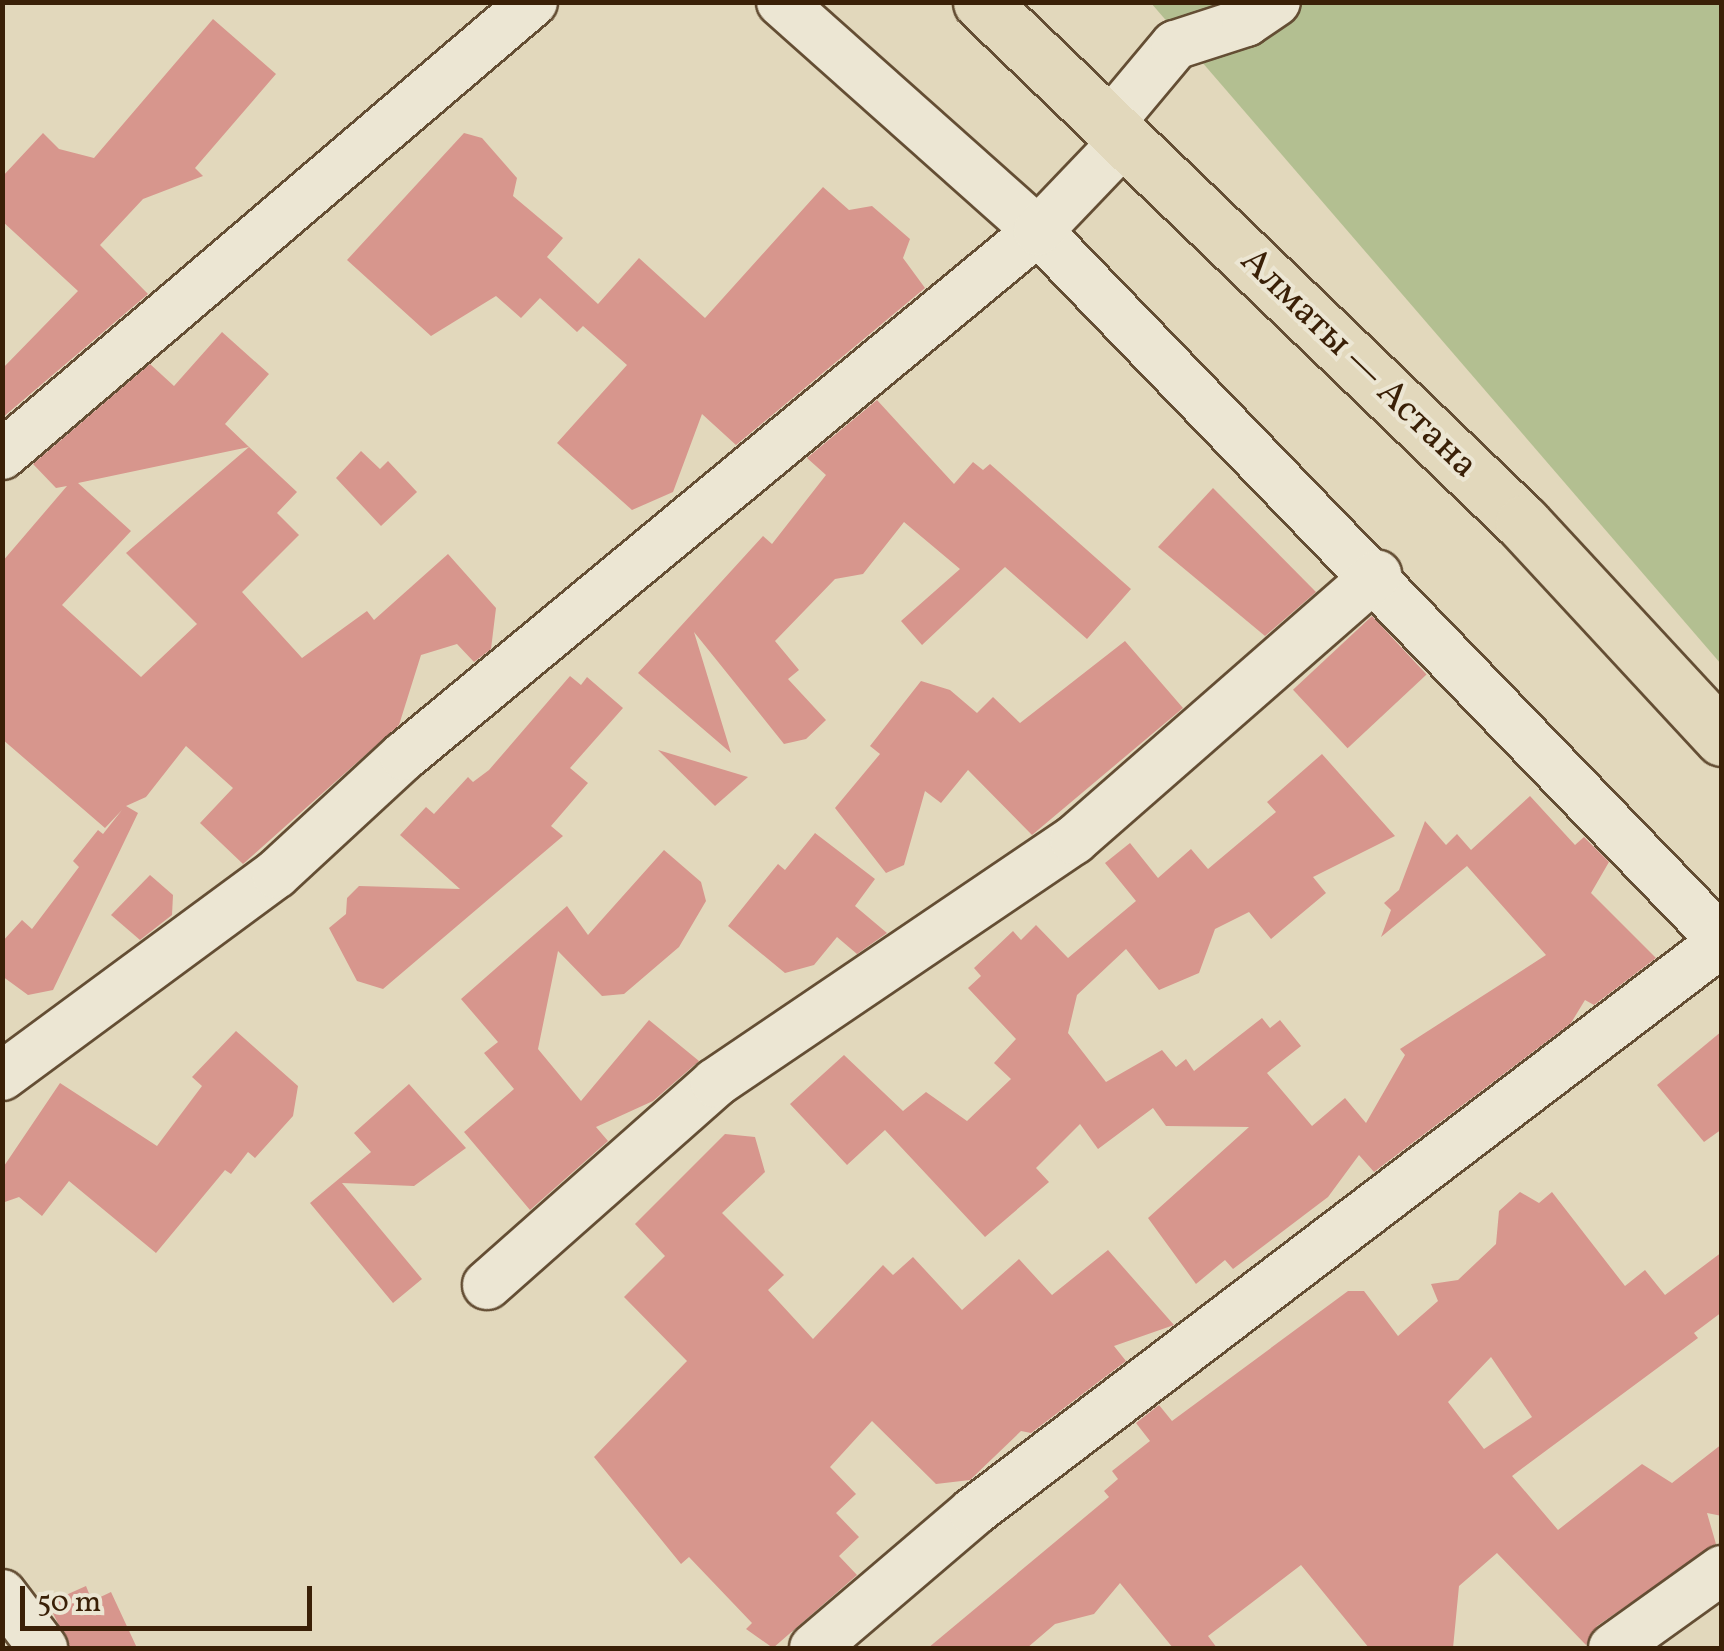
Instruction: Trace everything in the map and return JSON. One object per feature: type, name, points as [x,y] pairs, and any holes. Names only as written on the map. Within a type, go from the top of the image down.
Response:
[{"type":"highway","name":"Алматы — Астана","points":[[981,2],[1523,523],[1722,738]]},
{"type":"street","points":[[2,455],[533,2]]},
{"type":"street","points":[[781,2],[1038,232],[1377,575],[1722,941],[988,1501],[814,1648]]},
{"type":"street","points":[[2,1076],[276,874],[418,744],[1038,232],[1117,132],[1175,45],[1246,22],[1276,2]]},
{"type":"street","points":[[487,1284],[715,1083],[1142,786],[1377,575]]},
{"type":"street","points":[[1613,1648],[1722,1570]]},
{"type":"street","points":[[2,1594],[43,1648]]},
{"type":"green space","points":[[1151,3],[1721,3],[1721,664]]},
{"type":"building","points":[[213,19],[276,74],[195,168],[203,176],[143,199],[100,245],[148,294],[2,418],[2,369],[78,291],[2,221],[2,177],[43,133],[59,149],[94,158]]},
{"type":"building","points":[[464,133],[482,138],[517,178],[513,196],[563,238],[547,257],[598,304],[639,258],[705,318],[823,187],[849,210],[872,206],[910,239],[903,258],[925,288],[736,445],[702,414],[673,492],[632,510],[557,443],[627,365],[583,326],[577,332],[540,298],[521,318],[496,296],[431,336],[347,260]]},
{"type":"building","points":[[222,332],[269,374],[225,424],[297,492],[277,513],[299,535],[242,592],[302,658],[367,611],[374,620],[448,554],[496,608],[491,649],[474,662],[457,644],[421,655],[399,725],[243,864],[200,823],[233,788],[186,746],[146,797],[126,806],[138,813],[53,990],[28,995],[2,976],[2,942],[22,920],[32,929],[79,867],[73,861],[98,830],[103,834],[122,810],[105,828],[2,739],[2,562],[67,486],[56,488],[33,464],[150,364],[174,386]],"holes":[[[249,447],[126,553],[197,624],[141,677],[62,605],[131,531],[78,483]]]},
{"type":"building","points":[[877,400],[954,484],[973,462],[983,470],[990,464],[1131,589],[1087,639],[1005,567],[922,645],[901,621],[960,569],[904,522],[863,574],[835,579],[775,641],[799,670],[788,679],[826,720],[806,739],[784,744],[694,632],[731,753],[638,673],[763,536],[772,544],[826,475],[807,458]]},
{"type":"building","points":[[361,451],[380,469],[388,461],[417,492],[381,526],[336,478]]},
{"type":"building","points":[[1213,488],[1316,592],[1265,636],[1158,547]]},
{"type":"building","points":[[1372,616],[1427,675],[1348,748],[1293,690]]},
{"type":"building","points":[[1125,641],[1183,708],[1032,835],[968,770],[941,803],[925,791],[904,865],[886,873],[835,808],[880,754],[870,746],[921,681],[950,690],[977,713],[993,697],[1020,723]]},
{"type":"building","points":[[570,676],[581,685],[587,677],[623,708],[570,768],[588,783],[551,826],[563,836],[383,989],[357,981],[329,928],[346,914],[347,898],[359,886],[460,889],[400,835],[426,807],[434,814],[468,777],[473,782],[489,770]]},
{"type":"building","points":[[658,750],[748,777],[715,806]]},
{"type":"building","points":[[1322,754],[1395,836],[1313,877],[1326,893],[1271,939],[1249,912],[1215,929],[1199,973],[1159,990],[1126,949],[1077,995],[1068,1033],[1106,1082],[1162,1050],[1176,1067],[1186,1059],[1194,1071],[1262,1018],[1270,1028],[1280,1020],[1301,1046],[1267,1073],[1312,1126],[1345,1098],[1366,1123],[1405,1055],[1400,1049],[1546,955],[1467,866],[1381,937],[1391,910],[1384,903],[1399,890],[1425,821],[1446,845],[1457,834],[1471,850],[1530,796],[1575,845],[1584,837],[1609,862],[1591,893],[1656,958],[1594,1005],[1585,1000],[1571,1023],[1374,1172],[1359,1155],[1328,1197],[1233,1269],[1225,1260],[1196,1284],[1148,1218],[1249,1127],[1166,1126],[1153,1108],[1098,1149],[1080,1124],[1036,1168],[1049,1182],[985,1237],[885,1130],[847,1165],[790,1104],[844,1055],[903,1111],[926,1092],[967,1121],[1011,1079],[994,1063],[1016,1039],[968,988],[981,976],[974,968],[1013,931],[1021,940],[1036,925],[1068,958],[1136,901],[1105,863],[1130,843],[1158,878],[1191,849],[1208,869],[1276,812],[1267,802]]},
{"type":"building","points":[[815,833],[875,879],[855,906],[887,933],[857,954],[837,937],[814,965],[785,973],[728,926],[778,864],[785,870]]},
{"type":"building","points":[[664,850],[701,882],[706,901],[679,947],[624,994],[602,996],[558,951],[538,1049],[581,1101],[649,1020],[699,1061],[653,1101],[596,1127],[608,1141],[530,1210],[464,1132],[514,1089],[484,1053],[498,1042],[461,999],[567,906],[588,935]]},
{"type":"building","points":[[150,875],[173,895],[172,915],[140,940],[111,915]]},
{"type":"building","points":[[236,1031],[298,1086],[293,1116],[255,1158],[248,1152],[231,1174],[225,1170],[156,1253],[69,1181],[42,1216],[19,1197],[2,1203],[2,1169],[60,1083],[157,1146],[202,1086],[192,1077]]},
{"type":"building","points":[[1722,1031],[1722,1129],[1704,1142],[1657,1085]]},
{"type":"building","points":[[409,1084],[466,1148],[414,1186],[342,1183],[422,1279],[393,1303],[310,1203],[371,1152],[354,1133]]},
{"type":"building","points":[[725,1134],[755,1137],[765,1172],[722,1213],[784,1275],[768,1290],[813,1339],[883,1265],[893,1275],[913,1257],[962,1310],[1019,1259],[1052,1295],[1108,1250],[1174,1325],[1114,1346],[1126,1361],[1031,1433],[1021,1431],[970,1480],[936,1484],[872,1421],[830,1467],[856,1494],[836,1513],[859,1537],[839,1556],[857,1575],[773,1648],[746,1629],[752,1623],[689,1557],[681,1564],[594,1457],[687,1361],[624,1297],[665,1256],[635,1224]]},
{"type":"building","points":[[1520,1192],[1539,1203],[1552,1192],[1625,1286],[1645,1270],[1665,1295],[1722,1252],[1722,1312],[1694,1333],[1698,1338],[1512,1476],[1558,1530],[1642,1464],[1672,1483],[1722,1444],[1722,1516],[1707,1513],[1716,1544],[1597,1626],[1586,1645],[1497,1553],[1459,1586],[1453,1648],[1369,1648],[1301,1565],[1208,1636],[1217,1648],[1173,1648],[1120,1583],[1094,1614],[1055,1624],[1027,1648],[928,1648],[1109,1497],[1104,1491],[1118,1479],[1112,1471],[1150,1441],[1136,1423],[1159,1405],[1172,1421],[1348,1291],[1364,1291],[1398,1336],[1438,1301],[1431,1284],[1458,1280],[1496,1244],[1499,1211]],"holes":[[[1491,1357],[1532,1417],[1484,1449],[1448,1402]]]},
{"type":"building","points":[[86,1586],[92,1601],[111,1592],[137,1648],[70,1648],[48,1603]]}]
